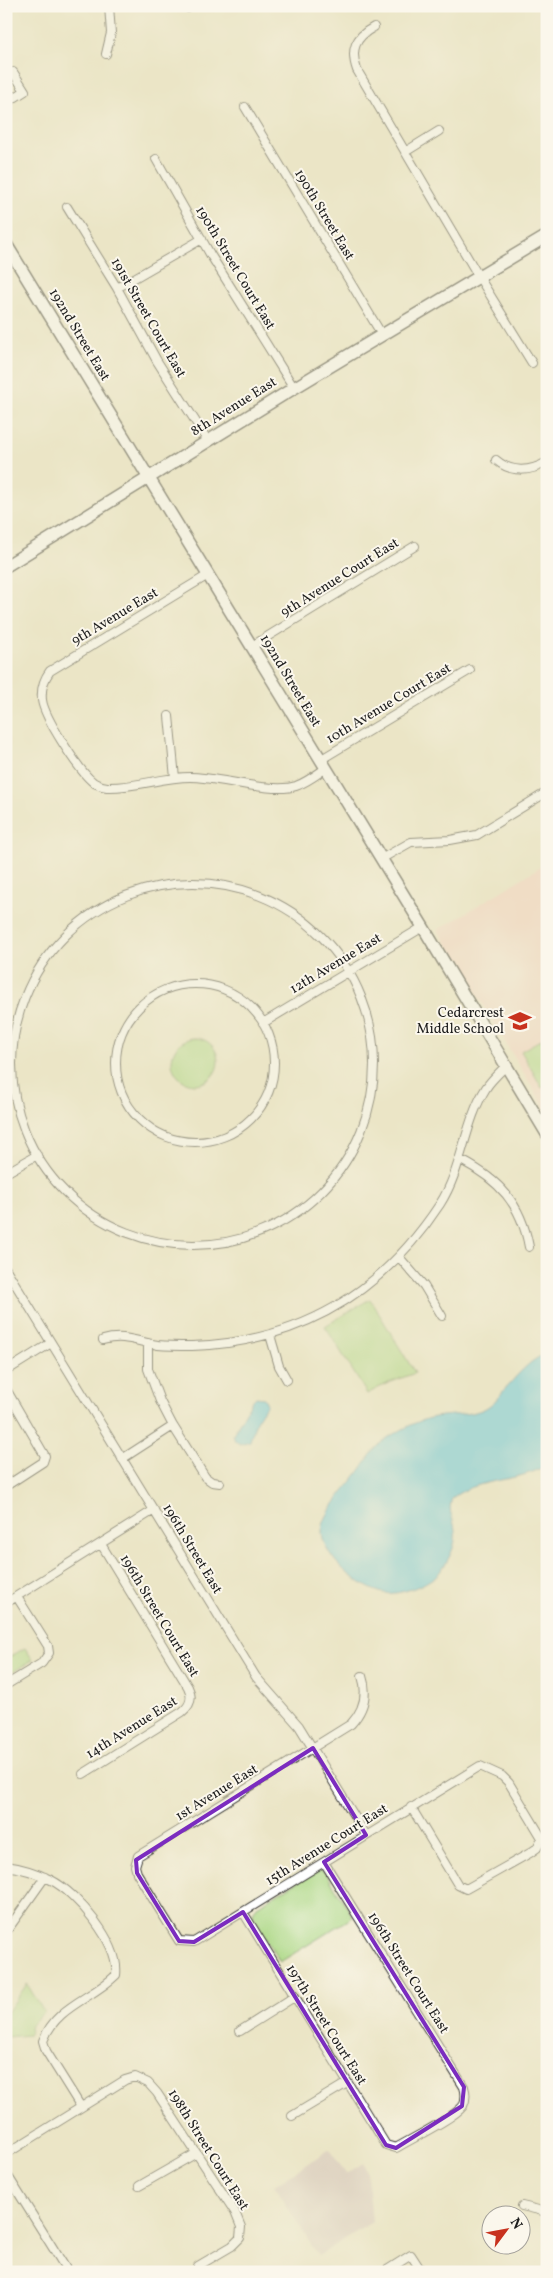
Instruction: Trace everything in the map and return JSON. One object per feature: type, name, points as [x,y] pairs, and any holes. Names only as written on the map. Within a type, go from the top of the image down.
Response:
[{"type":"street","points":[[106,54],[111,33],[109,6]]},
{"type":"street","points":[[374,27],[363,33],[358,40],[354,61],[363,84],[532,363]]},
{"type":"street","points":[[6,76],[13,72],[24,91],[6,103]]},
{"type":"street","name":"190th Street East","points":[[245,107],[382,335]]},
{"type":"street","points":[[405,152],[438,131]]},
{"type":"street","name":"190th Street Court East","points":[[156,159],[202,239],[294,388]]},
{"type":"street","name":"191st Street Court East","points":[[67,207],[117,288],[157,361],[208,441]]},
{"type":"street","points":[[117,288],[202,239]]},
{"type":"street","name":"8th Avenue East","points":[[6,566],[294,388],[479,277],[545,241]]},
{"type":"street","name":"192nd Street East","points":[[6,244],[423,927],[547,1134]]},
{"type":"street","points":[[496,460],[501,464],[519,470],[535,469],[547,462]]},
{"type":"street","name":"9th Avenue Court East","points":[[252,646],[415,546]]},
{"type":"street","name":"9th Avenue East","points":[[92,781],[78,766],[52,725],[44,708],[42,699],[46,676],[57,666],[208,575]]},
{"type":"street","name":"10th Avenue Court East","points":[[92,781],[100,786],[117,787],[175,778],[222,779],[271,788],[288,788],[305,782],[323,764],[470,670]]},
{"type":"street","points":[[169,716],[175,778]]},
{"type":"street","points":[[381,859],[412,842],[450,840],[477,835],[547,792]]},
{"type":"street","points":[[198,883],[233,887],[266,898],[291,912],[323,938],[349,971],[364,1005],[372,1033],[374,1070],[371,1099],[360,1134],[348,1160],[320,1194],[285,1220],[252,1236],[224,1243],[195,1245],[158,1242],[117,1228],[85,1209],[63,1190],[37,1155],[20,1116],[12,1075],[12,1054],[19,1013],[30,987],[47,956],[76,926],[104,906],[130,894],[170,884],[198,883]]},
{"type":"street","name":"12th Avenue East","points":[[262,1023],[423,927]]},
{"type":"street","points":[[190,984],[214,986],[242,1000],[262,1023],[272,1046],[273,1071],[271,1083],[261,1106],[254,1115],[234,1131],[205,1141],[175,1139],[152,1129],[134,1113],[126,1102],[117,1079],[116,1055],[118,1042],[128,1020],[136,1010],[155,994],[166,989],[190,984]]},
{"type":"street","points":[[103,1340],[124,1337],[158,1345],[191,1346],[218,1344],[270,1335],[296,1327],[346,1300],[367,1286],[412,1244],[442,1201],[461,1160],[478,1104],[485,1089],[506,1066]]},
{"type":"street","points":[[6,1173],[37,1155]]},
{"type":"street","points":[[461,1160],[496,1181],[508,1195],[526,1228],[529,1247]]},
{"type":"street","points":[[399,1257],[424,1286],[442,1316]]},
{"type":"street","name":"196th Street East","points":[[6,1269],[256,1678],[299,1726],[366,1835]]},
{"type":"street","points":[[270,1335],[279,1366],[287,1380]]},
{"type":"street","points":[[6,1370],[51,1343]]},
{"type":"street","points":[[148,1343],[148,1369],[173,1426],[205,1477],[212,1482],[220,1483]]},
{"type":"street","points":[[6,1389],[44,1451],[43,1462],[6,1486]]},
{"type":"street","points":[[122,1458],[173,1426]]},
{"type":"street","points":[[6,1603],[154,1510]]},
{"type":"street","name":"196th Street Court East","points":[[101,1544],[188,1687],[191,1702]]},
{"type":"street","points":[[6,1685],[42,1663],[49,1653],[48,1646],[17,1596]]},
{"type":"street","name":"1st Avenue East","points":[[184,1942],[179,1941],[174,1935],[137,1873],[135,1866],[138,1856],[351,1724],[358,1715],[365,1697],[362,1676]]},
{"type":"street","name":"14th Avenue East","points":[[83,1774],[182,1712],[189,1707],[191,1702]]},
{"type":"street","name":"15th Avenue Court East","points":[[184,1942],[194,1942],[411,1807],[470,1771],[482,1766],[502,1776],[509,1783],[540,1833],[540,1842],[530,1853],[466,1889],[458,1885],[411,1807]]},
{"type":"street","name":"196th Street Court East","points":[[324,1862],[464,2087],[466,2098],[462,2106],[454,2114],[396,2148],[392,2148]]},
{"type":"street","points":[[6,1866],[31,1871],[67,1891],[80,1903],[93,1920],[116,1958],[116,1975],[60,2015],[48,2030],[43,2041],[46,2050],[82,2107],[6,2154]]},
{"type":"street","points":[[6,1932],[45,1878]]},
{"type":"street","name":"197th Street Court East","points":[[242,1912],[380,2137],[386,2145],[392,2148]]},
{"type":"street","points":[[240,2031],[294,1997]]},
{"type":"street","name":"198th Street Court East","points":[[82,2107],[130,2078],[135,2077],[143,2080],[158,2093],[195,2154],[235,2212],[241,2227],[240,2238],[232,2246],[198,2266]]},
{"type":"street","points":[[292,2116],[347,2082]]},
{"type":"street","points":[[139,2186],[195,2154]]},
{"type":"street","points":[[6,2173],[68,2272]]},
{"type":"street","points":[[530,2208],[547,2212]]},
{"type":"street","points":[[384,2272],[411,2255],[422,2272]]},
{"type":"highlighted area","points":[[313,1748],[366,1835],[324,1862],[464,2087],[462,2106],[396,2148],[386,2145],[243,1912],[194,1942],[179,1941],[174,1935],[137,1873],[136,1860]]},
{"type":"shaded area","name":"Cedarcrest Middle School","points":[[547,863],[547,1112],[438,930]]},
{"type":"shaded area","points":[[330,2149],[346,2174],[363,2163],[367,2171],[372,2222],[318,2256],[274,2185]]},
{"type":"green space","points":[[547,1036],[547,1085],[542,1088],[521,1051]]},
{"type":"green space","points":[[195,1038],[208,1042],[214,1048],[218,1061],[214,1074],[208,1080],[195,1084],[182,1080],[176,1074],[172,1061],[176,1048],[182,1042]]},
{"type":"green space","points":[[370,1299],[415,1373],[386,1384],[367,1394],[325,1326]]},
{"type":"green space","points":[[25,1648],[33,1660],[6,1676],[6,1659]]},
{"type":"green space","points":[[321,1869],[326,1873],[353,1917],[280,1962],[254,1920],[253,1913],[257,1906]]},
{"type":"green space","points":[[27,1984],[44,2012],[31,2025],[29,2035],[6,2037],[6,2014]]},
{"type":"water","points":[[547,1353],[547,1465],[524,1475],[474,1487],[452,1498],[450,1511],[455,1531],[454,1546],[442,1569],[424,1584],[399,1592],[384,1593],[365,1585],[345,1571],[336,1562],[324,1542],[323,1525],[335,1503],[380,1444],[392,1435],[420,1421],[482,1410],[495,1401],[528,1365]]},
{"type":"water","points":[[256,1397],[264,1398],[267,1404],[256,1421],[250,1441],[240,1444],[235,1441],[233,1434]]},
{"type":"place","name":"Cedarcrest Middle School","points":[[520,1021]]}]
